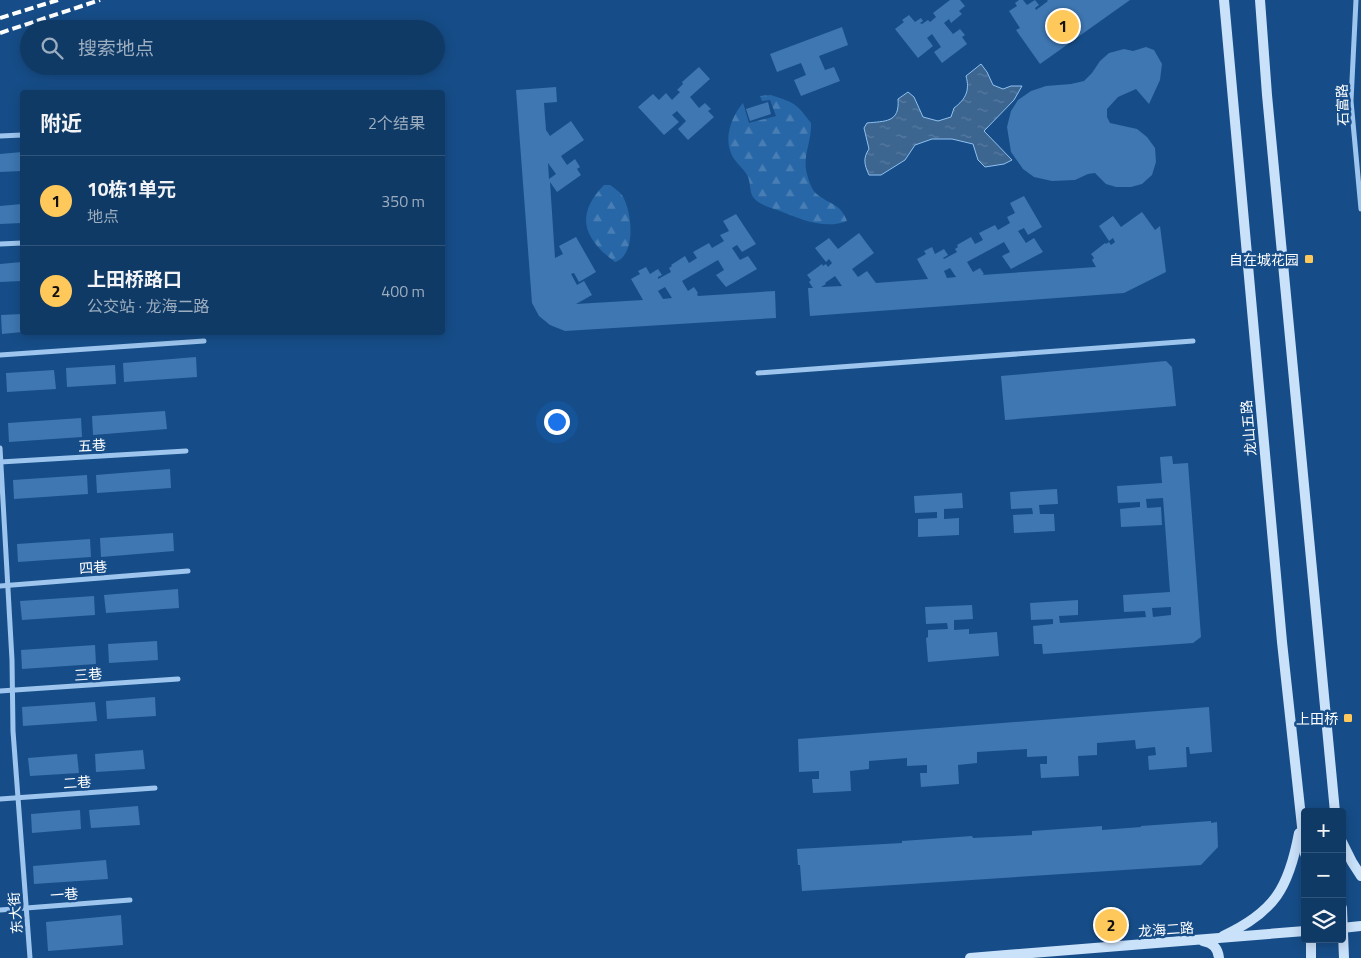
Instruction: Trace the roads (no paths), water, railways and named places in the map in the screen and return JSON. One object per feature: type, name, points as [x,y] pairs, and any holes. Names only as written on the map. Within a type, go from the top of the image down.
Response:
[{"type":"street","name":"龙山五路","points":[[1224,0],[1280,623],[1301,813]]},
{"type":"street","points":[[1260,0],[1268,105],[1335,808]]},
{"type":"street","name":"石富路","points":[[1356,0],[1351,101],[1361,209]]},
{"type":"street","points":[[0,136],[20,135]]},
{"type":"street","points":[[0,244],[20,243]]},
{"type":"street","points":[[0,355],[204,341]]},
{"type":"street","points":[[758,373],[1193,341]]},
{"type":"street","name":"东大街","points":[[0,448],[8,585],[13,731],[30,958]]},
{"type":"street","name":"五巷","points":[[1,462],[186,451]]},
{"type":"street","name":"四巷","points":[[0,586],[188,571]]},
{"type":"street","name":"三巷","points":[[0,691],[178,679]]},
{"type":"street","name":"二巷","points":[[0,799],[155,788]]},
{"type":"street","points":[[1216,939],[1232,932],[1262,913],[1280,892],[1289,875],[1296,852],[1301,813]]},
{"type":"street","points":[[1346,850],[1361,876]]},
{"type":"street","name":"一巷","points":[[0,910],[130,900]]},
{"type":"street","points":[[1346,928],[1361,926]]},
{"type":"street","name":"龙海二路","points":[[970,958],[1301,931]]},
{"type":"street","points":[[1201,940],[1213,944],[1217,948],[1219,958]]},
{"type":"street","points":[[1311,943],[1311,958]]},
{"type":"street","points":[[1344,943],[1344,958]]},
{"type":"water","points":[[981,64],[993,85],[1003,89],[1011,86],[1022,86],[1014,100],[984,131],[1012,160],[1004,164],[985,167],[978,160],[973,144],[952,139],[932,139],[915,145],[905,160],[881,175],[869,175],[865,161],[869,149],[864,128],[867,123],[885,121],[894,117],[897,113],[898,99],[908,92],[914,97],[923,117],[938,121],[951,117],[954,108],[962,101],[966,94],[968,86],[966,76]]},
{"type":"railway","points":[[0,18],[58,0]]},
{"type":"railway","points":[[39,20],[100,0]]},
{"type":"railway","points":[[0,33],[20,26]]},
{"type":"place","name":"10栋1单元","points":[[1063,26]]},
{"type":"place","name":"自在城花园","points":[[1309,259]]},
{"type":"place","name":"上田桥","points":[[1348,718]]},
{"type":"place","name":"上田桥路口","points":[[1111,925]]}]
